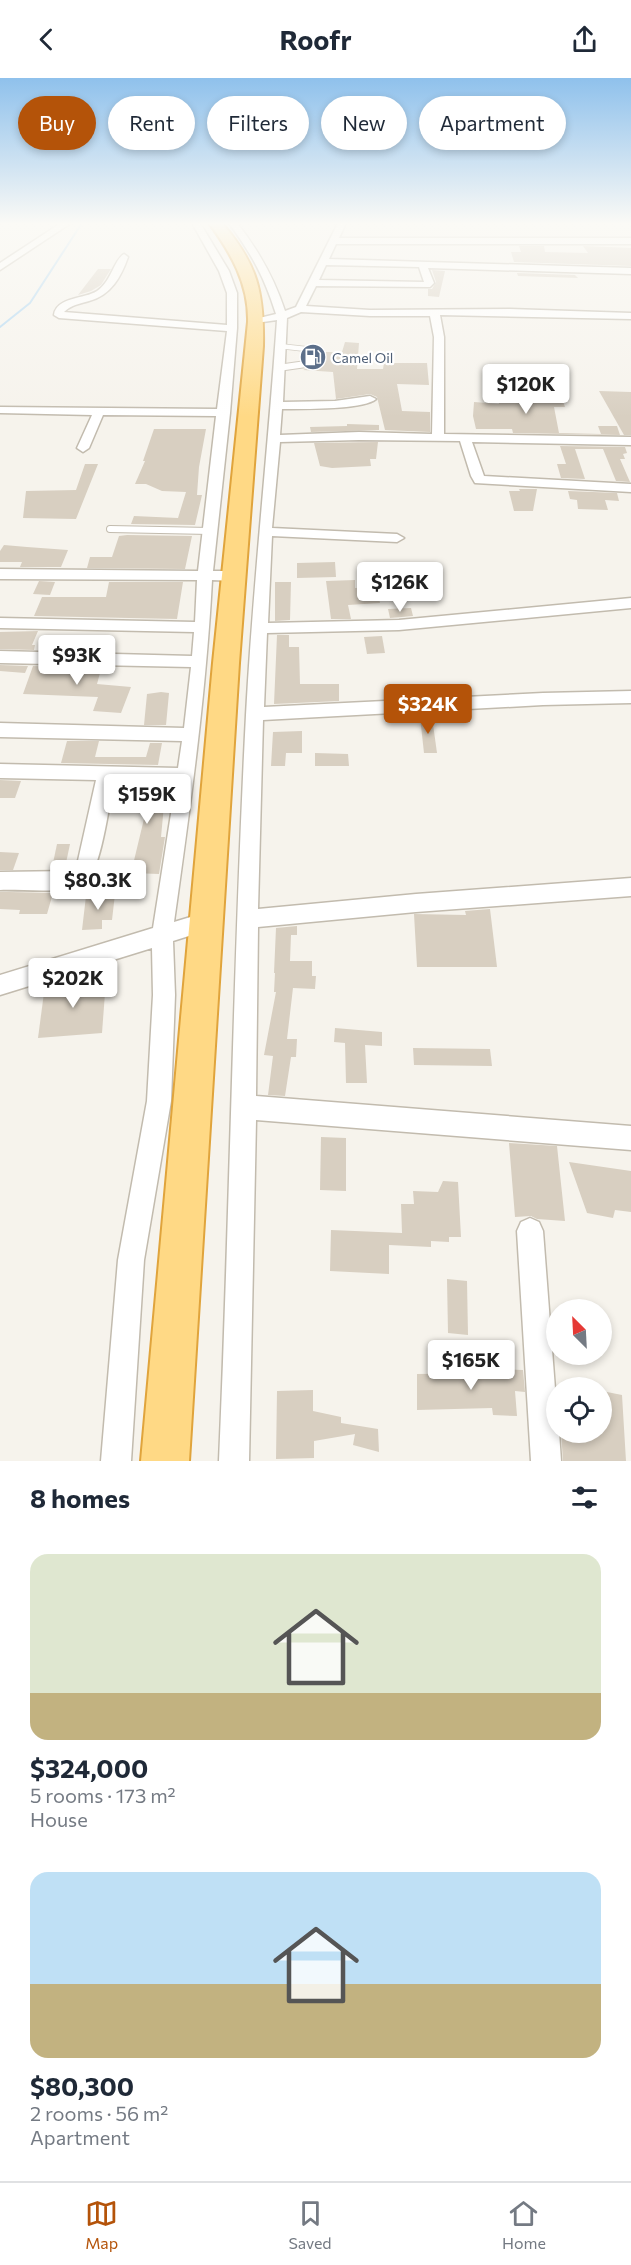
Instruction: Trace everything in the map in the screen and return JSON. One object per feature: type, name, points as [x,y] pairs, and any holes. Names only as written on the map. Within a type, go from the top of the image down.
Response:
[{"type":"highway","points":[[165,1461],[234,576],[229,481],[259,309],[250,288]]},
{"type":"street","points":[[107,288],[98,295],[72,301],[58,314],[84,318],[259,309],[370,313],[631,316]]},
{"type":"street","points":[[234,1461],[242,1230],[242,1107],[255,714],[265,532],[277,405],[279,346],[259,309],[240,288]]},
{"type":"street","points":[[116,1461],[131,1260],[159,1101],[164,995],[162,935],[192,735],[200,662],[204,575],[210,531],[229,481],[224,413],[266,288]]},
{"type":"street","points":[[259,309],[304,288]]},
{"type":"street","points":[[434,312],[439,337],[438,437]]},
{"type":"street","points":[[277,405],[335,404],[370,399]]},
{"type":"street","points":[[0,410],[224,413]]},
{"type":"street","points":[[83,448],[99,411]]},
{"type":"street","points":[[274,439],[438,437],[631,441]]},
{"type":"street","points":[[465,438],[477,476],[487,482],[631,488]]},
{"type":"street","points":[[265,532],[397,538]]},
{"type":"street","points":[[0,574],[234,576]]},
{"type":"street","points":[[259,628],[381,628],[631,603]]},
{"type":"street","points":[[0,623],[202,627]]},
{"type":"street","points":[[0,657],[200,662]]},
{"type":"street","points":[[255,714],[543,699],[631,697]]},
{"type":"street","points":[[0,730],[192,735]]},
{"type":"street","points":[[0,771],[185,775]]},
{"type":"street","points":[[0,881],[70,880],[83,874],[86,869],[106,774]]},
{"type":"street","points":[[248,919],[416,903],[631,887]]},
{"type":"street","points":[[0,985],[207,921]]},
{"type":"street","points":[[242,1107],[631,1138]]},
{"type":"street","points":[[530,1231],[546,1461]]},
{"type":"lane","points":[[279,346],[306,349],[311,354]]},
{"type":"lane","points":[[278,368],[306,364],[311,361]]},
{"type":"lane","points":[[110,529],[210,531]]},
{"type":"building","points":[[84,288],[97,288],[91,291],[78,295]]},
{"type":"building","points":[[441,288],[439,297],[428,296],[428,289]]},
{"type":"building","points":[[345,342],[359,343],[357,369],[383,369],[384,363],[427,363],[429,385],[397,384],[402,411],[430,412],[430,432],[385,430],[377,397],[370,394],[336,399],[333,372],[303,370],[315,364],[315,352],[342,352]]},
{"type":"building","points":[[543,390],[559,390],[565,407],[554,407],[559,433],[601,434],[598,426],[617,426],[620,435],[513,433],[512,429],[476,429],[473,416],[474,402],[499,404],[498,398],[546,398]]},
{"type":"building","points":[[599,391],[631,392],[631,435],[624,435]]},
{"type":"building","points":[[347,424],[379,425],[379,430],[311,432],[310,427],[347,426]]},
{"type":"building","points":[[154,429],[206,429],[199,467],[197,495],[202,495],[195,525],[131,524],[134,516],[178,518],[186,492],[162,491],[146,484],[135,484],[145,461],[143,461]]},
{"type":"building","points":[[378,442],[376,459],[370,459],[371,466],[332,468],[320,466],[314,443]]},
{"type":"building","points":[[560,446],[625,447],[627,453],[623,454],[625,459],[620,459],[630,482],[616,481],[603,449],[575,449],[585,479],[561,478],[557,464],[566,464]]},
{"type":"building","points":[[85,464],[98,464],[76,519],[23,518],[26,491],[76,490]]},
{"type":"building","points":[[519,489],[537,489],[533,511],[514,511],[509,491],[520,491]]},
{"type":"building","points":[[568,491],[617,493],[619,501],[605,500],[608,510],[578,509],[577,500],[570,499]]},
{"type":"building","points":[[119,536],[192,536],[185,569],[87,568],[90,557],[112,557]]},
{"type":"building","points":[[4,545],[68,550],[61,567],[20,567],[22,562],[0,562],[0,551]]},
{"type":"building","points":[[335,562],[336,577],[297,578],[297,563]]},
{"type":"building","points":[[355,580],[355,588],[377,587],[380,603],[348,605],[351,619],[331,619],[326,581]]},
{"type":"building","points":[[39,581],[55,582],[50,595],[33,594]]},
{"type":"building","points":[[109,582],[183,582],[177,619],[34,616],[42,597],[106,597]]},
{"type":"building","points":[[275,582],[291,582],[290,620],[275,621]]},
{"type":"building","points":[[411,608],[413,616],[390,618],[388,609]]},
{"type":"building","points":[[38,631],[32,645],[35,645],[34,650],[0,649],[0,632]]},
{"type":"building","points":[[277,635],[289,635],[289,647],[299,647],[300,684],[339,684],[339,701],[274,704]]},
{"type":"building","points":[[382,636],[385,653],[367,654],[364,637]]},
{"type":"building","points":[[0,665],[28,666],[25,673],[0,671]]},
{"type":"building","points":[[33,666],[98,668],[96,673],[100,673],[97,684],[131,687],[121,713],[93,711],[98,697],[23,694]]},
{"type":"building","points":[[169,693],[166,725],[144,725],[147,694]]},
{"type":"building","points":[[420,717],[432,717],[437,753],[424,753]]},
{"type":"building","points":[[302,731],[302,753],[286,753],[285,766],[271,766],[273,732]]},
{"type":"building","points":[[67,741],[99,741],[95,757],[146,757],[150,743],[162,743],[158,765],[61,763]]},
{"type":"building","points":[[315,753],[348,754],[349,766],[315,766]]},
{"type":"building","points":[[0,780],[21,781],[15,798],[0,798]]},
{"type":"building","points":[[116,783],[166,784],[161,837],[165,837],[159,874],[131,873],[149,798],[113,799]]},
{"type":"building","points":[[57,844],[70,844],[66,863],[53,863]]},
{"type":"building","points":[[0,852],[19,853],[13,870],[0,870]]},
{"type":"building","points":[[0,892],[53,893],[47,914],[19,914],[20,910],[0,909]]},
{"type":"building","points":[[115,894],[112,920],[102,920],[102,929],[82,930],[86,896]]},
{"type":"building","points":[[490,909],[497,967],[417,967],[414,914],[466,915],[465,911]]},
{"type":"building","points":[[297,926],[297,935],[291,935],[290,961],[312,961],[312,976],[316,976],[315,989],[293,988],[287,1039],[297,1039],[296,1057],[291,1057],[285,1096],[268,1095],[273,1056],[264,1055],[276,992],[274,992],[274,973],[276,928]]},
{"type":"building","points":[[106,980],[102,1033],[38,1038],[45,985]]},
{"type":"building","points":[[335,1028],[382,1032],[382,1046],[365,1045],[367,1083],[346,1083],[345,1043],[334,1042]]},
{"type":"building","points":[[413,1048],[490,1049],[492,1066],[414,1065]]},
{"type":"building","points":[[321,1137],[346,1138],[346,1191],[320,1190]]},
{"type":"building","points":[[509,1143],[557,1146],[565,1221],[537,1219],[531,1216],[515,1217]]},
{"type":"building","points":[[569,1162],[631,1171],[631,1212],[615,1210],[613,1218],[587,1213]]},
{"type":"building","points":[[443,1181],[458,1182],[461,1237],[449,1237],[449,1242],[431,1241],[431,1247],[389,1245],[389,1274],[330,1271],[331,1230],[402,1233],[401,1204],[414,1204],[413,1191],[438,1192]]},
{"type":"building","points":[[447,1279],[467,1281],[468,1335],[448,1333]]},
{"type":"building","points":[[489,1369],[523,1370],[525,1392],[515,1391],[517,1416],[493,1415],[492,1408],[417,1410],[417,1374],[490,1373]]},
{"type":"building","points":[[313,1390],[313,1411],[341,1417],[341,1423],[378,1429],[379,1452],[353,1445],[355,1434],[314,1441],[314,1458],[276,1459],[277,1391]]},
{"type":"building","points":[[612,1393],[622,1395],[626,1461],[563,1461],[562,1443],[612,1443]]},
{"type":"waterway","points":[[0,327],[30,303],[40,288]]},
{"type":"place","name":"Camel Oil","points":[[313,357]]}]
